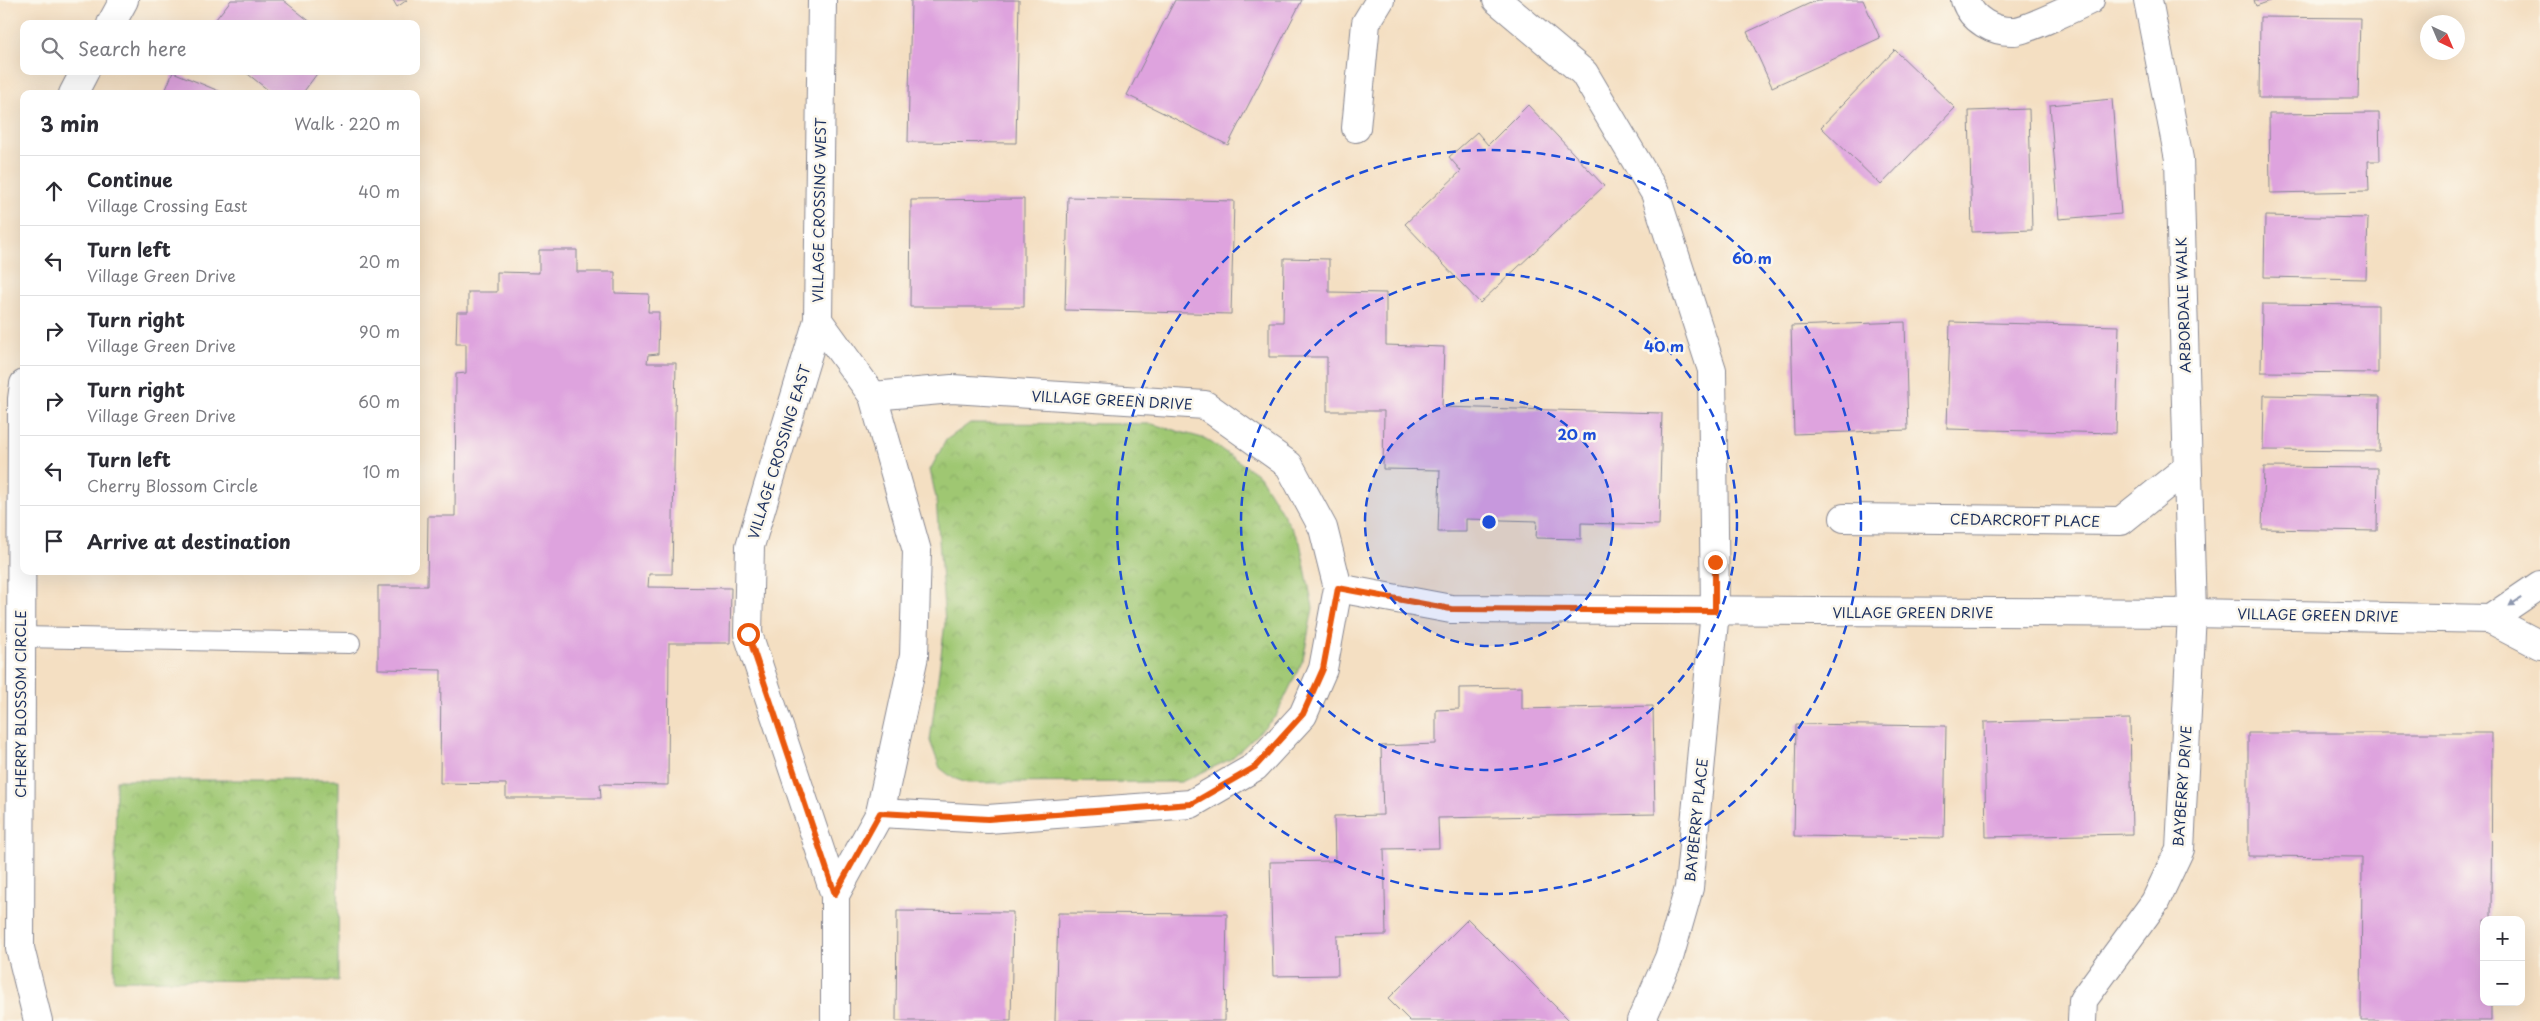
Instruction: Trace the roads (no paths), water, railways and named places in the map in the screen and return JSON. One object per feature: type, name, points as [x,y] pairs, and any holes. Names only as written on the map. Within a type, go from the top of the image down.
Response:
[{"type":"street","points":[[113,20],[124,0]]},
{"type":"street","name":"VILLAGE CROSSING WEST","points":[[822,0],[818,320],[873,396],[917,551],[914,656],[880,813]]},
{"type":"street","points":[[1356,128],[1366,23],[1380,0]]},
{"type":"street","points":[[1497,0],[1584,73],[1655,192],[1712,370],[1715,611]]},
{"type":"street","points":[[1965,0],[1968,8],[1988,27],[2016,32],[2090,0]]},
{"type":"street","name":"ARBORDALE WALK","points":[[2148,0],[2179,158],[2192,613]]},
{"type":"street","points":[[76,90],[84,75]]},
{"type":"street","name":"VILLAGE CROSSING EAST","points":[[818,320],[750,546],[748,634],[835,894],[835,1021]]},
{"type":"street","name":"VILLAGE GREEN DRIVE","points":[[873,396],[952,389],[1205,405],[1289,466],[1323,528],[1338,588],[1323,669],[1303,714],[1255,767],[1191,804],[988,819],[880,813]]},
{"type":"street","name":"CEDARCROFT PLACE","points":[[1844,518],[2120,521],[2187,468]]},
{"type":"street","name":"CHERRY BLOSSOM CIRCLE","points":[[21,575],[20,948],[38,1021]]},
{"type":"street","points":[[2490,619],[2540,585]]},
{"type":"street","name":"VILLAGE GREEN DRIVE","points":[[1338,588],[1451,609],[2192,613],[2490,619],[2540,645]]},
{"type":"street","name":"BAYBERRY PLACE","points":[[1642,1021],[1669,958],[1690,888],[1715,611]]},
{"type":"street","name":"BAYBERRY DRIVE","points":[[2082,1021],[2083,1000],[2155,902],[2180,849],[2192,613]]},
{"type":"street","points":[[835,894],[880,813]]},
{"type":"lane","points":[[20,637],[350,643]]}]
